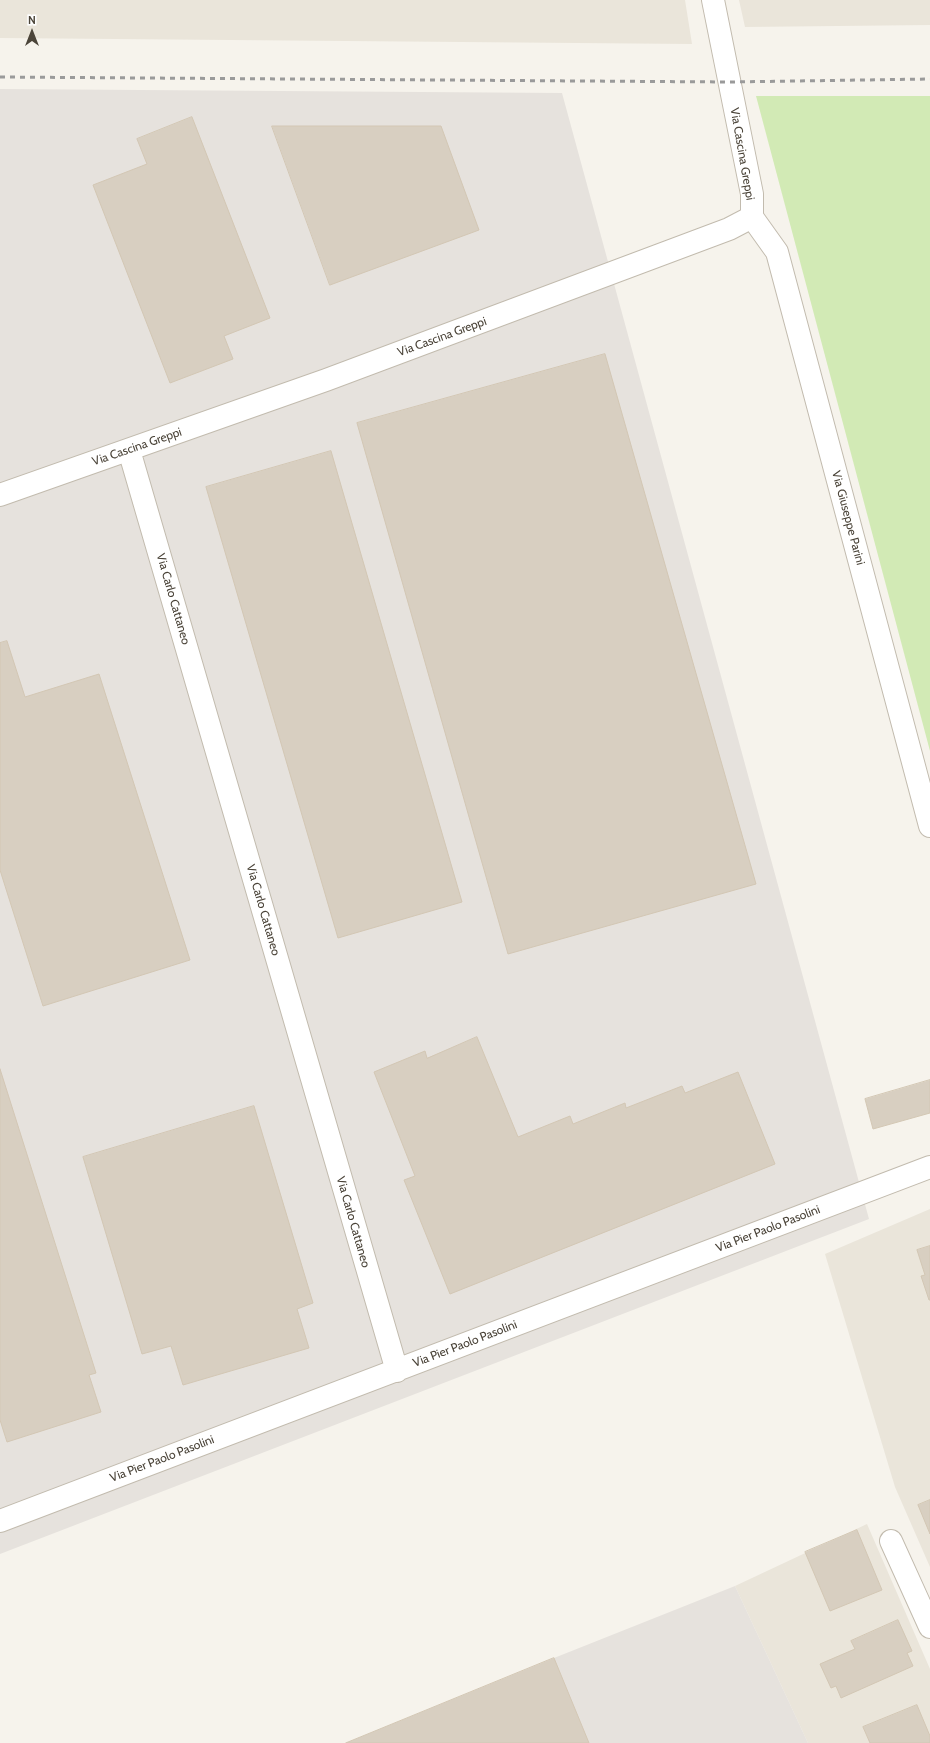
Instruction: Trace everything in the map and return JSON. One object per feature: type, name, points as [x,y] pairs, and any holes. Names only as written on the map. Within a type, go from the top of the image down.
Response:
[{"type":"street","name":"Via Cascina Greppi","points":[[0,495],[326,380],[728,229],[752,217],[752,194],[713,0]]},
{"type":"street","name":"Via Giuseppe Parini","points":[[752,217],[777,252],[930,826]]},
{"type":"street","name":"Via Carlo Cattaneo","points":[[129,450],[397,1371]]},
{"type":"street","name":"Via Pier Paolo Pasolini","points":[[0,1521],[930,1167]]},
{"type":"street","points":[[891,1541],[930,1627]]},
{"type":"shaded area","points":[[0,0],[685,0],[692,44],[0,38]]},
{"type":"shaded area","points":[[739,0],[930,0],[930,25],[745,27]]},
{"type":"shaded area","points":[[0,89],[562,93],[869,1219],[0,1554]]},
{"type":"shaded area","points":[[930,1209],[930,1567],[895,1487],[825,1254]]},
{"type":"shaded area","points":[[867,1524],[930,1669],[930,1743],[808,1743],[735,1586]]},
{"type":"shaded area","points":[[735,1586],[808,1743],[346,1743],[554,1658]]},
{"type":"green space","points":[[756,96],[930,96],[930,751]]},
{"type":"building","points":[[192,117],[270,318],[224,336],[233,359],[170,383],[93,185],[147,164],[137,139]]},
{"type":"building","points":[[272,126],[441,126],[479,230],[330,285]]},
{"type":"building","points":[[605,354],[756,884],[508,954],[357,423]]},
{"type":"building","points":[[331,451],[462,902],[338,938],[206,487]]},
{"type":"building","points":[[7,641],[25,697],[99,674],[190,960],[43,1006],[0,870],[0,643]]},
{"type":"building","points":[[477,1037],[518,1137],[570,1116],[573,1124],[625,1103],[626,1108],[682,1086],[685,1093],[738,1072],[775,1164],[450,1294],[404,1180],[415,1176],[374,1072],[425,1051],[427,1058]]},
{"type":"building","points":[[0,1069],[96,1373],[89,1375],[101,1412],[7,1442],[0,1420]]},
{"type":"building","points":[[930,1080],[930,1113],[873,1129],[865,1099]]},
{"type":"building","points":[[254,1106],[313,1303],[297,1309],[309,1348],[183,1385],[171,1346],[142,1354],[83,1157]]},
{"type":"building","points":[[930,1246],[929,1300],[921,1276],[925,1275],[917,1250]]},
{"type":"building","points":[[930,1500],[930,1534],[918,1505]]},
{"type":"building","points":[[857,1530],[882,1590],[830,1611],[805,1552]]},
{"type":"building","points":[[898,1620],[912,1651],[907,1653],[913,1666],[841,1698],[836,1686],[831,1688],[820,1664],[855,1649],[851,1641]]},
{"type":"building","points":[[554,1658],[589,1743],[346,1743]]},
{"type":"building","points":[[917,1705],[930,1736],[930,1743],[870,1743],[863,1727]]},
{"type":"railway","points":[[0,77],[729,82],[930,79]]}]
